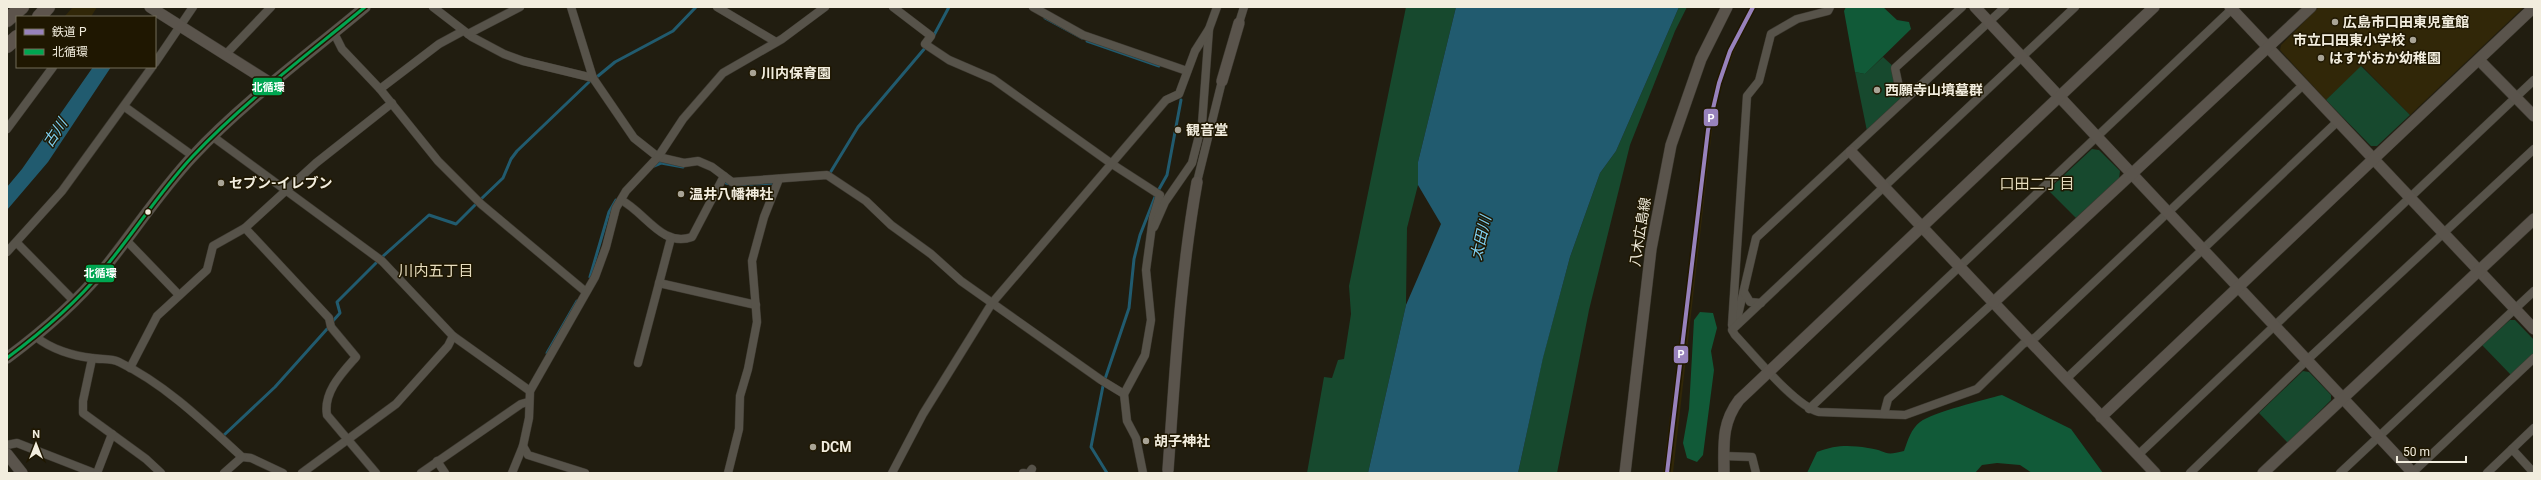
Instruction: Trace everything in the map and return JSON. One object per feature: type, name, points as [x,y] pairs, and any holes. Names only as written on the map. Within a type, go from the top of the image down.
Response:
[{"type":"highway","points":[[7,20],[22,7]]},
{"type":"highway","points":[[39,16],[48,7]]},
{"type":"highway","points":[[7,46],[16,38]]},
{"type":"street","points":[[150,7],[272,84]]},
{"type":"street","points":[[156,62],[193,7]]},
{"type":"street","points":[[226,54],[270,7]]},
{"type":"street","points":[[7,358],[36,337],[75,302],[192,156],[212,136],[365,7]]},
{"type":"street","points":[[433,7],[466,32],[504,54],[523,61],[593,78]]},
{"type":"street","points":[[380,89],[439,44],[520,7]]},
{"type":"street","points":[[571,7],[593,78],[634,138],[658,157],[684,163],[698,161],[712,167],[732,182],[827,175],[866,201],[891,225],[992,303],[1101,380],[1124,394]]},
{"type":"street","points":[[717,7],[776,42]]},
{"type":"street","points":[[512,473],[523,446],[529,418],[528,402],[530,391],[595,277],[606,247],[616,208],[621,200],[658,157],[683,119],[723,73],[776,42],[825,7]]},
{"type":"street","points":[[893,7],[931,36],[925,44],[949,60],[994,79],[1112,164],[1160,195],[1150,236],[1146,270],[1151,320],[1145,355],[1124,394],[1127,421],[1136,438],[1143,473]]},
{"type":"street","points":[[1033,7],[1083,36],[1187,71]]},
{"type":"street","points":[[892,473],[931,401],[992,303],[1166,100],[1179,94],[1195,51],[1209,29],[1217,7]]},
{"type":"street","points":[[1168,472],[1180,304],[1190,222],[1197,182],[1222,82],[1244,7]]},
{"type":"street","name":"八木広島線","points":[[1625,473],[1651,249],[1671,145],[1702,59],[1727,7]]},
{"type":"street","points":[[1830,7],[1828,11],[1797,19],[1771,34],[1759,81],[1747,96],[1732,330],[1769,371],[1809,409],[1819,412],[1905,415],[1977,389],[2023,344],[2036,337],[2303,85]]},
{"type":"street","points":[[1906,97],[1899,87],[1895,68],[1962,7]]},
{"type":"street","points":[[1975,7],[2413,473],[2534,358]]},
{"type":"street","points":[[1732,330],[1744,292],[1756,238],[1851,152],[1906,97],[2006,7]]},
{"type":"street","points":[[1732,330],[2075,7]]},
{"type":"street","points":[[1724,473],[1725,430],[1729,414],[1739,400],[2154,7]]},
{"type":"street","points":[[1884,414],[1888,399],[2311,7]]},
{"type":"street","points":[[2101,417],[2534,7]]},
{"type":"street","points":[[1809,409],[2232,8],[2534,329]]},
{"type":"street","points":[[1150,236],[1165,202],[1192,163],[1202,124],[1209,29]]},
{"type":"street","points":[[334,33],[342,49],[380,89],[438,161],[481,204],[586,292]]},
{"type":"street","points":[[2479,60],[2517,96],[2534,116]]},
{"type":"street","points":[[7,129],[52,68]]},
{"type":"street","points":[[7,252],[17,243],[62,190],[125,107],[151,68]]},
{"type":"street","points":[[2138,455],[2274,324],[2534,80]]},
{"type":"street","points":[[130,368],[157,316],[207,270],[213,246],[245,228],[316,164],[392,104]]},
{"type":"street","points":[[125,107],[192,156]]},
{"type":"street","points":[[2066,379],[2338,121]]},
{"type":"street","points":[[212,136],[382,261],[453,336],[530,391]]},
{"type":"street","points":[[2190,473],[2307,360],[2534,149]]},
{"type":"street","points":[[1851,152],[2155,473]]},
{"type":"street","points":[[621,200],[630,205],[665,236],[677,240],[692,237],[724,176]]},
{"type":"street","points":[[728,473],[739,429],[740,396],[748,369],[757,322],[752,261],[764,217],[779,179]]},
{"type":"street","points":[[2263,473],[2534,219]]},
{"type":"street","points":[[245,228],[329,318],[331,327],[356,358],[337,378],[326,407],[327,415],[376,473]]},
{"type":"street","points":[[638,363],[671,238]]},
{"type":"street","points":[[126,240],[179,296]]},
{"type":"street","points":[[17,243],[75,302]]},
{"type":"street","points":[[659,283],[756,305]]},
{"type":"street","points":[[2340,473],[2534,291]]},
{"type":"street","points":[[1744,292],[1750,302],[1760,303]]},
{"type":"street","points":[[302,473],[396,404],[448,346],[453,336]]},
{"type":"street","points":[[36,337],[45,344],[92,359],[117,361],[130,368],[168,394],[242,457],[251,458],[283,473]]},
{"type":"street","points":[[92,359],[83,401],[83,413],[161,473]]},
{"type":"street","points":[[421,473],[521,404],[528,402]]},
{"type":"street","points":[[2489,472],[2534,428]]},
{"type":"street","points":[[7,445],[17,443],[95,473],[112,434]]},
{"type":"street","points":[[523,446],[528,455],[585,473]]},
{"type":"street","points":[[2512,449],[2534,473]]},
{"type":"street","points":[[7,454],[22,473]]},
{"type":"street","points":[[1724,456],[1752,457],[1756,473]]},
{"type":"street","points":[[224,473],[242,457]]},
{"type":"street","points":[[437,461],[445,473]]},
{"type":"shaded area","points":[[73,7],[97,7],[92,16],[65,16]]},
{"type":"shaded area","points":[[1750,7],[1756,7],[1734,52],[1722,84],[1712,130],[1673,473],[1663,473],[1705,130],[1715,83],[1727,50]]},
{"type":"shaded area","name":"市立口田東小学校","points":[[2319,7],[2524,7],[2410,115],[2362,66],[2326,100],[2280,50],[2281,45]]},
{"type":"green space","points":[[1406,7],[1456,7],[1418,162],[1418,185],[1407,228],[1406,305],[1368,473],[1307,473],[1324,377],[1332,378],[1338,360],[1344,359],[1351,314],[1349,286]]},
{"type":"green space","points":[[1679,7],[1687,7],[1675,31],[1630,145],[1589,310],[1557,473],[1518,473],[1543,357],[1570,257],[1600,173],[1616,151]]},
{"type":"green space","points":[[1846,7],[1883,7],[1897,20],[1909,22],[1911,29],[1865,74],[1855,72],[1844,11]]},
{"type":"green space","points":[[1883,57],[1895,68],[1906,97],[1868,136],[1855,72],[1865,74]]},
{"type":"green space","points":[[2361,66],[2410,115],[2377,146],[2371,146],[2326,100]]},
{"type":"green space","points":[[2092,149],[2099,150],[2120,171],[2119,179],[2076,218],[2048,190]]},
{"type":"green space","points":[[1700,312],[1713,313],[1717,328],[1711,351],[1714,370],[1703,455],[1697,462],[1687,458],[1683,443],[1689,409],[1694,320]]},
{"type":"green space","points":[[2510,320],[2515,320],[2534,340],[2534,353],[2511,375],[2482,345]]},
{"type":"green space","points":[[2303,371],[2309,372],[2331,395],[2331,400],[2288,443],[2259,413]]},
{"type":"green space","points":[[2002,395],[2071,429],[2103,473],[2032,473],[2020,465],[1997,463],[1982,465],[1975,473],[1807,473],[1817,452],[1830,448],[1848,446],[1874,449],[1888,453],[1904,451],[1914,428],[1926,418]]},
{"type":"water","name":"太田川","points":[[1456,7],[1679,7],[1616,151],[1600,173],[1570,257],[1543,358],[1518,473],[1368,473],[1406,305],[1441,224],[1418,185],[1418,162]]},
{"type":"water","name":"古川","points":[[92,68],[110,68],[48,162],[7,210],[7,187],[22,169]]},
{"type":"waterway","points":[[598,76],[615,62],[673,31],[696,7]]},
{"type":"waterway","points":[[933,37],[949,7]]},
{"type":"waterway","points":[[1045,18],[1082,38]]},
{"type":"waterway","points":[[1087,41],[1159,66]]},
{"type":"waterway","points":[[830,173],[858,127],[925,48]]},
{"type":"waterway","points":[[480,200],[503,178],[511,159],[517,151],[589,82]]},
{"type":"waterway","points":[[1158,191],[1167,175],[1181,100]]},
{"type":"waterway","points":[[654,166],[661,163],[683,167]]},
{"type":"waterway","points":[[726,183],[735,185],[775,183]]},
{"type":"waterway","points":[[1105,379],[1129,308],[1134,259],[1140,235],[1155,197]]},
{"type":"waterway","points":[[590,277],[609,212],[616,200]]},
{"type":"waterway","points":[[382,257],[429,215],[456,224],[476,204]]},
{"type":"waterway","points":[[332,322],[340,313],[337,302],[376,263]]},
{"type":"waterway","points":[[547,353],[577,301]]},
{"type":"waterway","points":[[225,438],[223,436],[275,387],[327,329]]},
{"type":"waterway","points":[[1103,386],[1091,447],[1107,473]]},
{"type":"rail line","name":"P","points":[[1667,473],[1708,130],[1719,83],[1730,51],[1753,7]]},
{"type":"transit line","name":"北循環","points":[[7,358],[58,317],[81,294],[114,256],[169,183],[213,136],[255,97],[365,7]]},
{"type":"place","name":"広島市口田東児童館","points":[[2335,22]]},
{"type":"place","name":"市立口田東小学校","points":[[2413,40]]},
{"type":"place","name":"はすがおか幼稚園","points":[[2321,58]]},
{"type":"place","name":"川内保育園","points":[[753,73]]},
{"type":"place","name":"西願寺山墳墓群","points":[[1877,90]]},
{"type":"place","name":"観音堂","points":[[1178,130]]},
{"type":"place","name":"セブン-イレブン","points":[[221,183]]},
{"type":"place","name":"温井八幡神社","points":[[681,194]]},
{"type":"place","name":"胡子神社","points":[[1146,441]]},
{"type":"place","name":"DCM","points":[[813,447]]},
{"type":"district","name":"口田二丁目","points":[[2037,184]]},
{"type":"district","name":"川内五丁目","points":[[436,271]]}]
